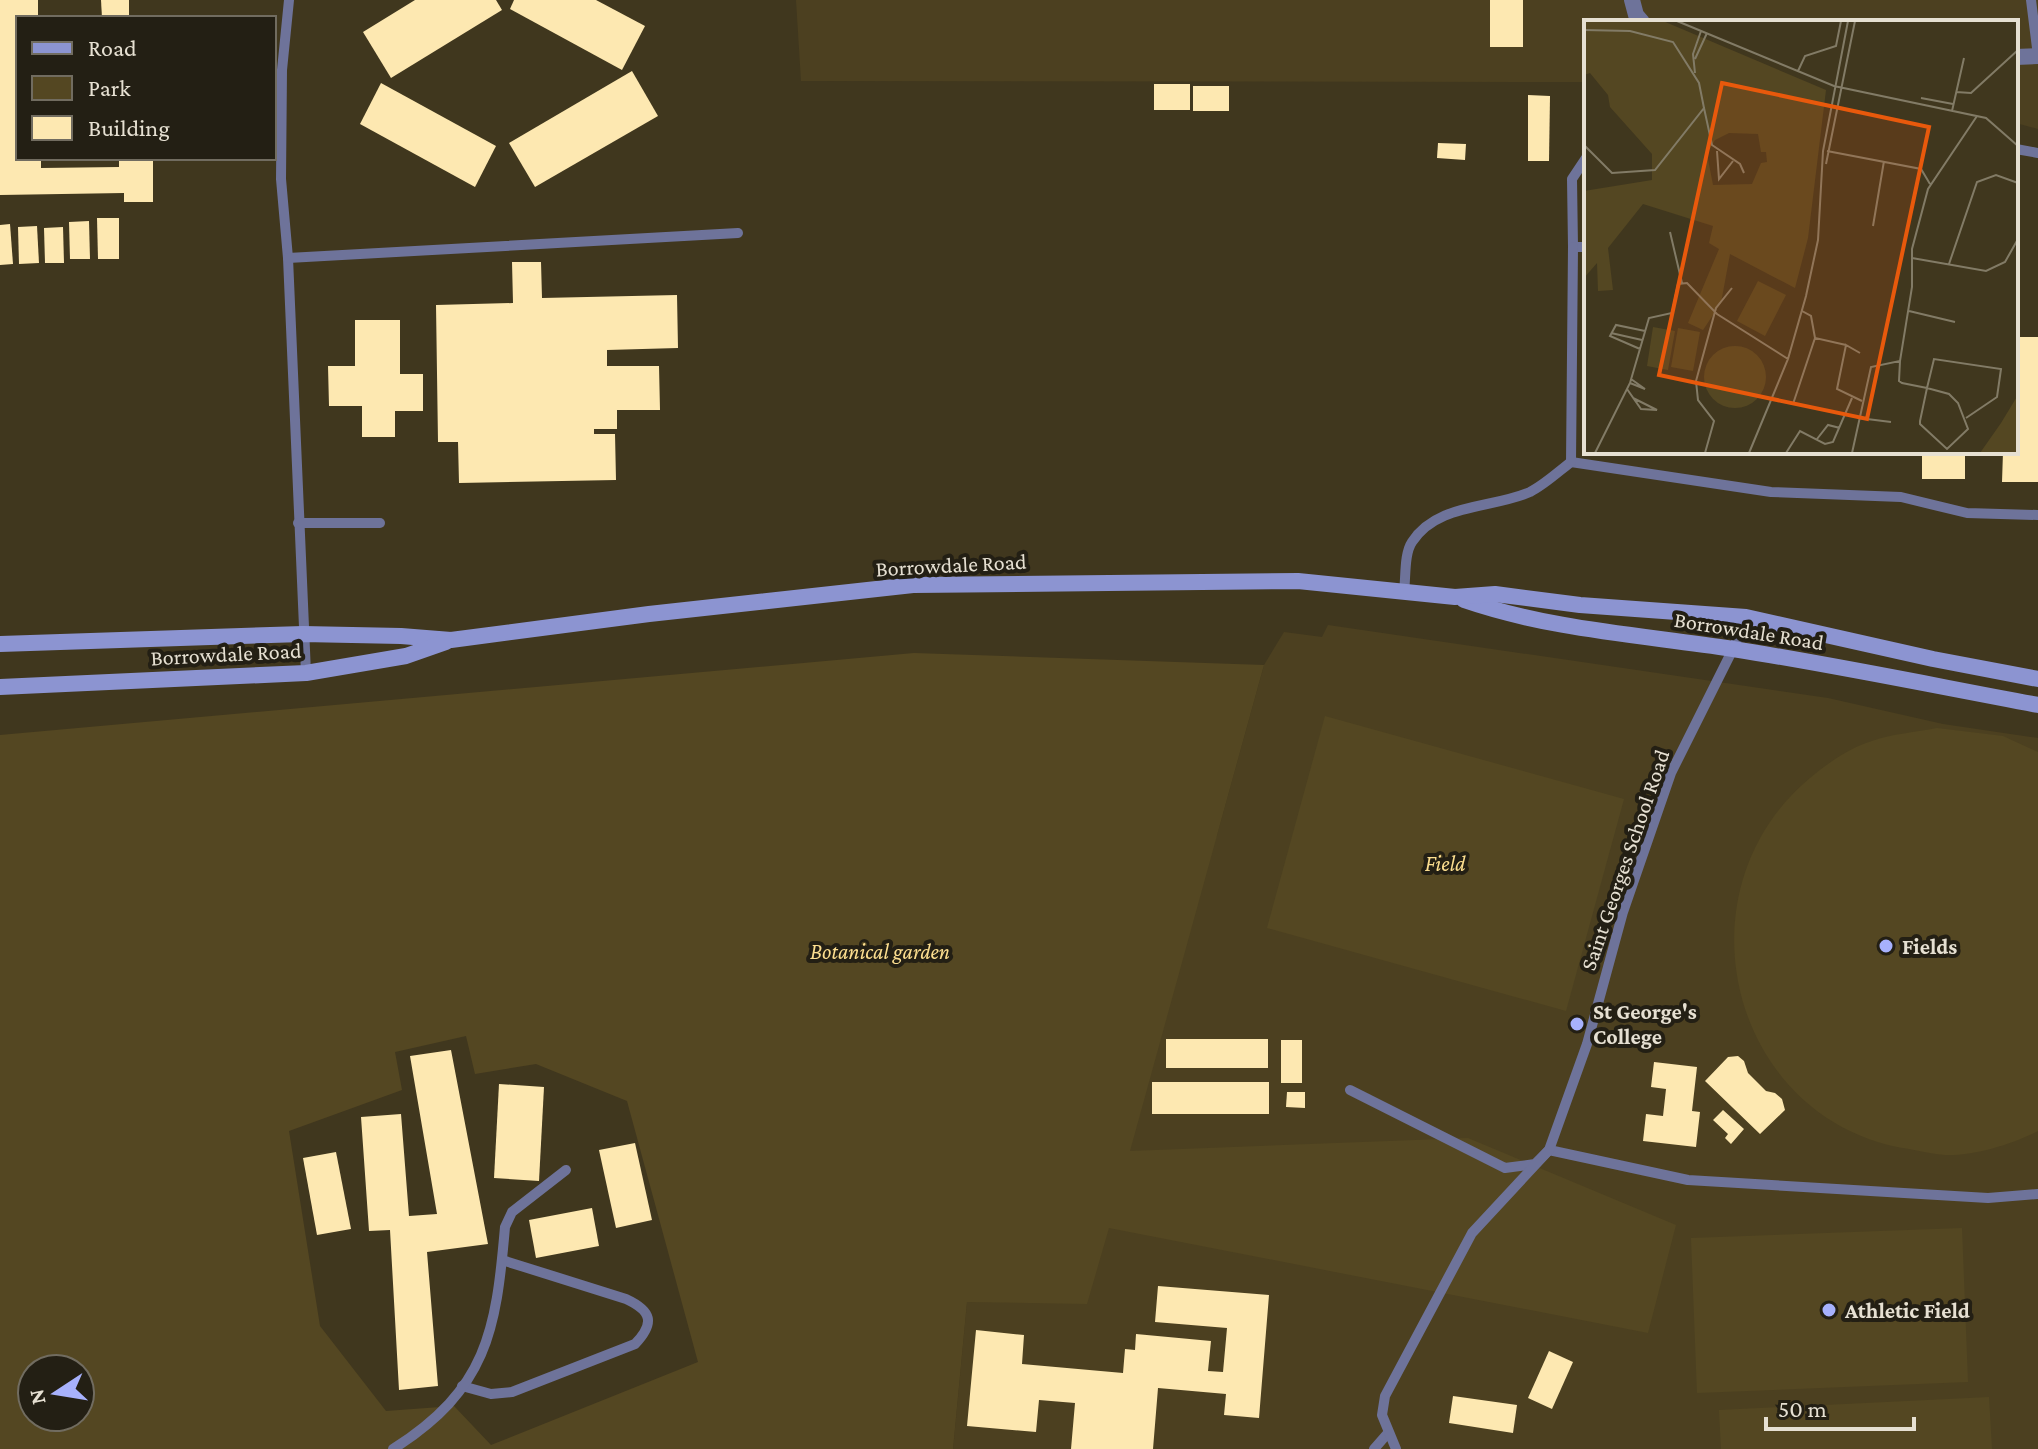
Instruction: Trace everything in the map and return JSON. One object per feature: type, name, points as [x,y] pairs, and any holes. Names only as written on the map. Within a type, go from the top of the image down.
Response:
[{"type":"main road","name":"Borrowdale Road","points":[[0,644],[303,634],[451,640],[649,614],[913,585],[1298,581],[1455,597],[1495,594],[1580,605],[1746,617],[2038,679]]},
{"type":"main road","name":"Borrowdale Road","points":[[1455,597],[1501,613],[1556,625],[1733,649],[2038,705]]},
{"type":"main road","name":"Borrowdale Road","points":[[0,687],[306,673],[406,656],[451,640]]},
{"type":"street","points":[[1632,0],[1640,20]]},
{"type":"street","points":[[2018,57],[2038,56]]},
{"type":"lane","points":[[289,0],[281,105],[281,179],[288,258],[306,673]]},
{"type":"lane","points":[[2031,0],[2038,56]]},
{"type":"lane","points":[[2018,149],[2038,153]]},
{"type":"lane","points":[[1571,462],[1572,179],[1584,161]]},
{"type":"lane","points":[[288,258],[738,233]]},
{"type":"lane","points":[[1573,247],[1584,247]]},
{"type":"lane","points":[[1404,591],[1410,545],[1429,522],[1453,512],[1498,504],[1533,491],[1571,462],[1771,492],[1901,497],[1967,513],[2038,515]]},
{"type":"lane","points":[[298,523],[380,523]]},
{"type":"lane","name":"Saint Georges School Road","points":[[1396,1449],[1382,1415],[1385,1396],[1472,1233],[1549,1150],[1587,1044],[1623,912],[1671,773],[1746,617]]},
{"type":"lane","points":[[1350,1090],[1505,1168],[1535,1164],[1549,1150],[1688,1180],[1988,1198],[2038,1194]]},
{"type":"lane","points":[[393,1449],[427,1427],[445,1410],[483,1354],[492,1330],[505,1227],[512,1212],[566,1170]]},
{"type":"lane","points":[[462,1386],[491,1394],[512,1392],[635,1344],[646,1332],[649,1320],[642,1306],[502,1260]]},
{"type":"lane","points":[[1374,1449],[1388,1433]]},
{"type":"shaded area","points":[[796,0],[2038,0],[2038,129],[2018,124],[2018,20],[1584,20],[1584,82],[801,81]]},
{"type":"shaded area","name":"St George's College","points":[[1328,625],[1828,698],[1943,724],[2038,738],[2038,1449],[953,1449],[967,1302],[1217,835],[1264,665],[1284,632],[1322,637]]},
{"type":"green space","name":"Botanical garden","points":[[914,653],[1264,665],[1130,1151],[1468,1138],[1676,1225],[1648,1333],[1109,1228],[1087,1304],[967,1302],[953,1449],[0,1449],[0,735]],"holes":[[[466,1036],[475,1074],[536,1064],[627,1101],[698,1362],[491,1445],[454,1406],[386,1411],[320,1326],[289,1131],[402,1090],[395,1052]]]},
{"type":"green space","name":"Field","points":[[1325,716],[1624,799],[1566,1011],[1267,928]]},
{"type":"green space","name":"Fields","points":[[1937,728],[2003,736],[2038,752],[2038,1131],[1993,1148],[1957,1155],[1909,1149],[1848,1130],[1799,1096],[1763,1050],[1741,996],[1734,938],[1743,880],[1768,826],[1810,778],[1839,756],[1863,744]]},
{"type":"green space","name":"Athletic Field","points":[[1962,1228],[1968,1382],[1697,1393],[1691,1238]]},
{"type":"green space","points":[[1989,1397],[1992,1449],[1721,1449],[1719,1410]]},
{"type":"building","points":[[0,0],[38,0],[38,16],[16,16],[16,160],[41,160],[41,168],[119,167],[119,160],[153,160],[153,202],[124,202],[124,193],[0,195]]},
{"type":"building","points":[[101,0],[129,0],[129,16],[102,16]]},
{"type":"building","points":[[415,0],[496,0],[502,10],[391,78],[363,32]]},
{"type":"building","points":[[514,0],[596,0],[645,26],[622,70],[510,9]]},
{"type":"building","points":[[1490,0],[1523,0],[1523,47],[1490,47]]},
{"type":"building","points":[[632,71],[658,116],[535,187],[509,143]]},
{"type":"building","points":[[381,83],[496,146],[475,187],[360,124]]},
{"type":"building","points":[[1154,84],[1190,84],[1190,110],[1154,110]]},
{"type":"building","points":[[1193,86],[1229,86],[1229,111],[1193,111]]},
{"type":"building","points":[[1528,95],[1550,96],[1549,161],[1528,161]]},
{"type":"building","points":[[1438,143],[1466,144],[1465,160],[1437,158]]},
{"type":"building","points":[[97,218],[119,218],[119,259],[98,259]]},
{"type":"building","points":[[89,221],[90,259],[70,259],[69,222]]},
{"type":"building","points":[[10,224],[13,264],[0,265],[0,225]]},
{"type":"building","points":[[37,226],[39,263],[19,264],[18,227]]},
{"type":"building","points":[[63,227],[64,263],[45,263],[44,228]]},
{"type":"building","points":[[512,262],[541,262],[542,298],[677,295],[678,348],[607,350],[607,366],[659,366],[660,410],[617,410],[617,429],[594,429],[594,434],[615,434],[616,480],[459,483],[458,442],[438,442],[436,305],[513,303]]},
{"type":"building","points":[[355,320],[400,320],[400,374],[423,374],[423,411],[395,411],[395,437],[362,437],[362,406],[329,406],[328,366],[355,366]]},
{"type":"building","points":[[2018,337],[2038,337],[2038,482],[2002,482],[2003,454],[2018,454]]},
{"type":"building","points":[[1922,454],[1965,454],[1965,479],[1922,479]]},
{"type":"building","points":[[1166,1039],[1268,1039],[1268,1068],[1166,1068]]},
{"type":"building","points":[[1281,1040],[1302,1040],[1302,1083],[1281,1083]]},
{"type":"building","points":[[451,1050],[488,1244],[427,1252],[438,1386],[399,1390],[390,1230],[369,1231],[361,1117],[401,1114],[409,1216],[437,1214],[410,1056]]},
{"type":"building","points":[[1738,1056],[1744,1061],[1748,1073],[1766,1091],[1782,1099],[1785,1110],[1760,1134],[1705,1081],[1728,1057]]},
{"type":"building","points":[[1654,1062],[1697,1067],[1692,1111],[1700,1112],[1696,1147],[1643,1141],[1646,1114],[1663,1116],[1666,1089],[1651,1087]]},
{"type":"building","points":[[1152,1082],[1269,1082],[1269,1114],[1152,1114]]},
{"type":"building","points":[[499,1084],[544,1087],[539,1181],[494,1178]]},
{"type":"building","points":[[1287,1092],[1305,1092],[1305,1108],[1286,1107]]},
{"type":"building","points":[[1723,1110],[1744,1129],[1731,1144],[1725,1138],[1728,1134],[1713,1120]]},
{"type":"building","points":[[635,1143],[652,1220],[616,1228],[599,1150]]},
{"type":"building","points":[[336,1152],[351,1229],[317,1235],[303,1158]]},
{"type":"building","points":[[592,1208],[599,1246],[536,1258],[529,1220]]},
{"type":"building","points":[[1158,1286],[1269,1295],[1259,1418],[1224,1415],[1226,1394],[1158,1388],[1153,1449],[1071,1449],[1075,1403],[1039,1400],[1036,1432],[967,1426],[976,1330],[1024,1335],[1022,1364],[1123,1373],[1125,1349],[1135,1350],[1136,1334],[1211,1341],[1208,1371],[1223,1372],[1227,1328],[1155,1322]]},
{"type":"building","points":[[1549,1351],[1573,1362],[1552,1409],[1528,1398]]},
{"type":"building","points":[[1453,1396],[1517,1405],[1513,1433],[1449,1423]]},
{"type":"place","name":"Fields","points":[[1886,946]]},
{"type":"place","name":"St George's College","points":[[1577,1024]]},
{"type":"place","name":"Athletic Field","points":[[1829,1310]]}]
